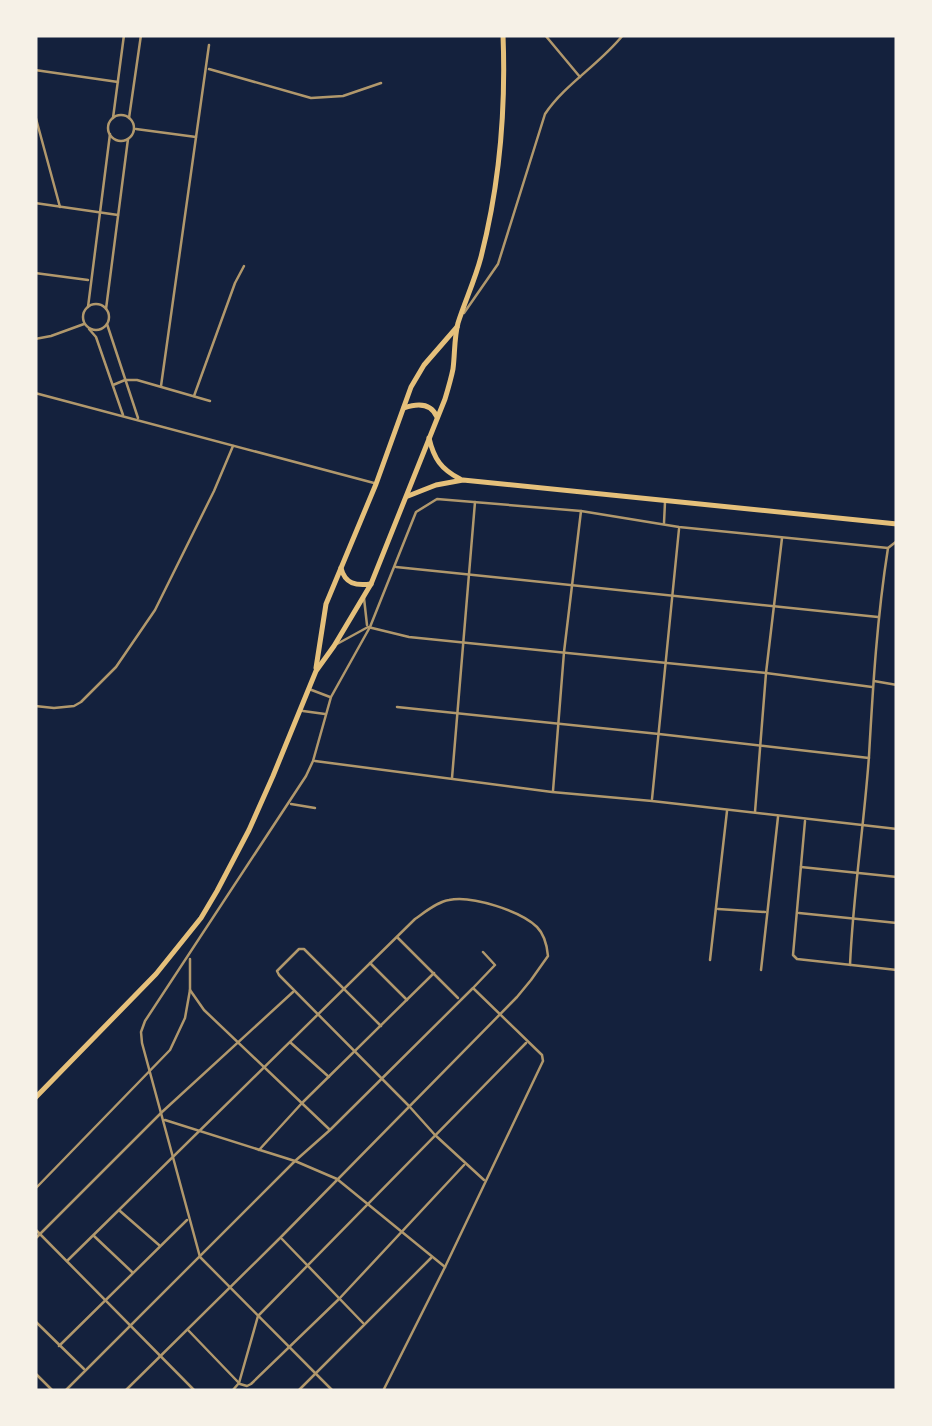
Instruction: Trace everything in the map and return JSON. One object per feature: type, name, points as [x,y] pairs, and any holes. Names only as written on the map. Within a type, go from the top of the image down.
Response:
[{"type":"main road","points":[[35,1098],[130,1003],[201,918],[249,830],[316,671],[371,584],[445,399],[453,370],[457,327],[480,263],[500,168],[505,93],[503,35]]},
{"type":"main road","points":[[316,671],[326,604],[411,386],[457,327]]},
{"type":"main road","points":[[404,408],[426,406],[434,410],[437,418]]},
{"type":"main road","points":[[428,438],[438,464],[463,480]]},
{"type":"main road","points":[[405,498],[420,490],[463,480],[897,524]]},
{"type":"main road","points":[[341,565],[347,581],[371,584]]},
{"type":"street","points":[[122,415],[96,337],[82,316],[88,307],[108,127],[113,118],[124,35]]},
{"type":"street","points":[[134,129],[129,118],[141,35]]},
{"type":"street","points":[[545,35],[581,78]]},
{"type":"street","points":[[460,318],[498,264],[546,114],[554,101],[608,54],[623,35]]},
{"type":"street","points":[[161,386],[209,45]]},
{"type":"street","points":[[206,68],[311,98],[342,96],[381,83]]},
{"type":"street","points":[[35,70],[118,82]]},
{"type":"street","points":[[35,115],[60,207]]},
{"type":"street","points":[[113,118],[129,118]]},
{"type":"street","points":[[134,129],[196,136]]},
{"type":"street","points":[[90,329],[100,330],[108,318],[128,139],[134,129]]},
{"type":"street","points":[[110,134],[118,141],[128,139]]},
{"type":"street","points":[[35,138],[41,138]]},
{"type":"street","points":[[35,204],[119,216]]},
{"type":"street","points":[[194,396],[244,266]]},
{"type":"street","points":[[35,273],[91,280]]},
{"type":"street","points":[[88,307],[98,304],[106,309]]},
{"type":"street","points":[[35,339],[84,324]]},
{"type":"street","points":[[106,324],[138,420]]},
{"type":"street","points":[[113,385],[137,380],[210,401]]},
{"type":"street","points":[[35,393],[376,484]]},
{"type":"street","points":[[35,706],[65,708],[81,702],[127,653],[155,610],[233,446]]},
{"type":"street","points":[[334,1391],[200,1256],[141,1032],[144,1021],[290,804],[313,761],[331,697],[369,627],[416,512],[437,499],[581,511],[680,528],[888,548],[897,541]]},
{"type":"street","points":[[664,525],[665,500]]},
{"type":"street","points":[[452,780],[475,502]]},
{"type":"street","points":[[552,792],[581,511]]},
{"type":"street","points":[[652,801],[680,528]]},
{"type":"street","points":[[755,813],[782,538]]},
{"type":"street","points":[[850,965],[878,617],[888,548]]},
{"type":"street","points":[[394,567],[878,617]]},
{"type":"street","points":[[364,597],[369,627]]},
{"type":"street","points":[[334,646],[369,627],[410,637],[897,685]]},
{"type":"street","points":[[308,689],[331,697]]},
{"type":"street","points":[[397,707],[868,758]]},
{"type":"street","points":[[299,710],[326,714]]},
{"type":"street","points":[[313,761],[552,792],[897,829]]},
{"type":"street","points":[[290,804],[315,808]]},
{"type":"street","points":[[710,960],[727,810]]},
{"type":"street","points":[[761,970],[778,816]]},
{"type":"street","points":[[805,820],[794,958],[897,970]]},
{"type":"street","points":[[800,867],[897,877]]},
{"type":"street","points":[[67,1261],[415,918],[446,900],[459,899],[508,910],[529,921],[544,936],[548,956],[500,1013],[125,1391]]},
{"type":"street","points":[[716,909],[768,912]]},
{"type":"street","points":[[796,913],[897,923]]},
{"type":"street","points":[[396,936],[460,1000]]},
{"type":"street","points":[[381,1026],[304,949],[299,949],[277,971],[435,1136],[485,1181]]},
{"type":"street","points":[[65,1391],[495,965],[483,952]]},
{"type":"street","points":[[35,1189],[161,1061],[178,1036],[190,990],[190,956]]},
{"type":"street","points":[[369,962],[408,1000]]},
{"type":"street","points":[[258,1151],[434,973]]},
{"type":"street","points":[[383,1391],[541,1068],[542,1055],[473,988]]},
{"type":"street","points":[[190,990],[204,1010],[330,1130]]},
{"type":"street","points":[[35,1240],[162,1112],[294,991]]},
{"type":"street","points":[[232,1391],[238,1383],[258,1316],[528,1040]]},
{"type":"street","points":[[290,1042],[329,1076]]},
{"type":"street","points":[[164,1120],[295,1161],[337,1179],[445,1268]]},
{"type":"street","points":[[188,1330],[238,1383],[248,1386],[339,1299],[464,1164]]},
{"type":"street","points":[[118,1209],[160,1246]]},
{"type":"street","points":[[60,1346],[188,1220]]},
{"type":"street","points":[[35,1229],[195,1391]]},
{"type":"street","points":[[92,1235],[133,1273]]},
{"type":"street","points":[[280,1237],[364,1324]]},
{"type":"street","points":[[298,1391],[431,1258]]},
{"type":"street","points":[[35,1321],[86,1371]]},
{"type":"street","points":[[35,1373],[52,1391]]},
{"type":"street","points":[[185,1391],[190,1386]]}]
